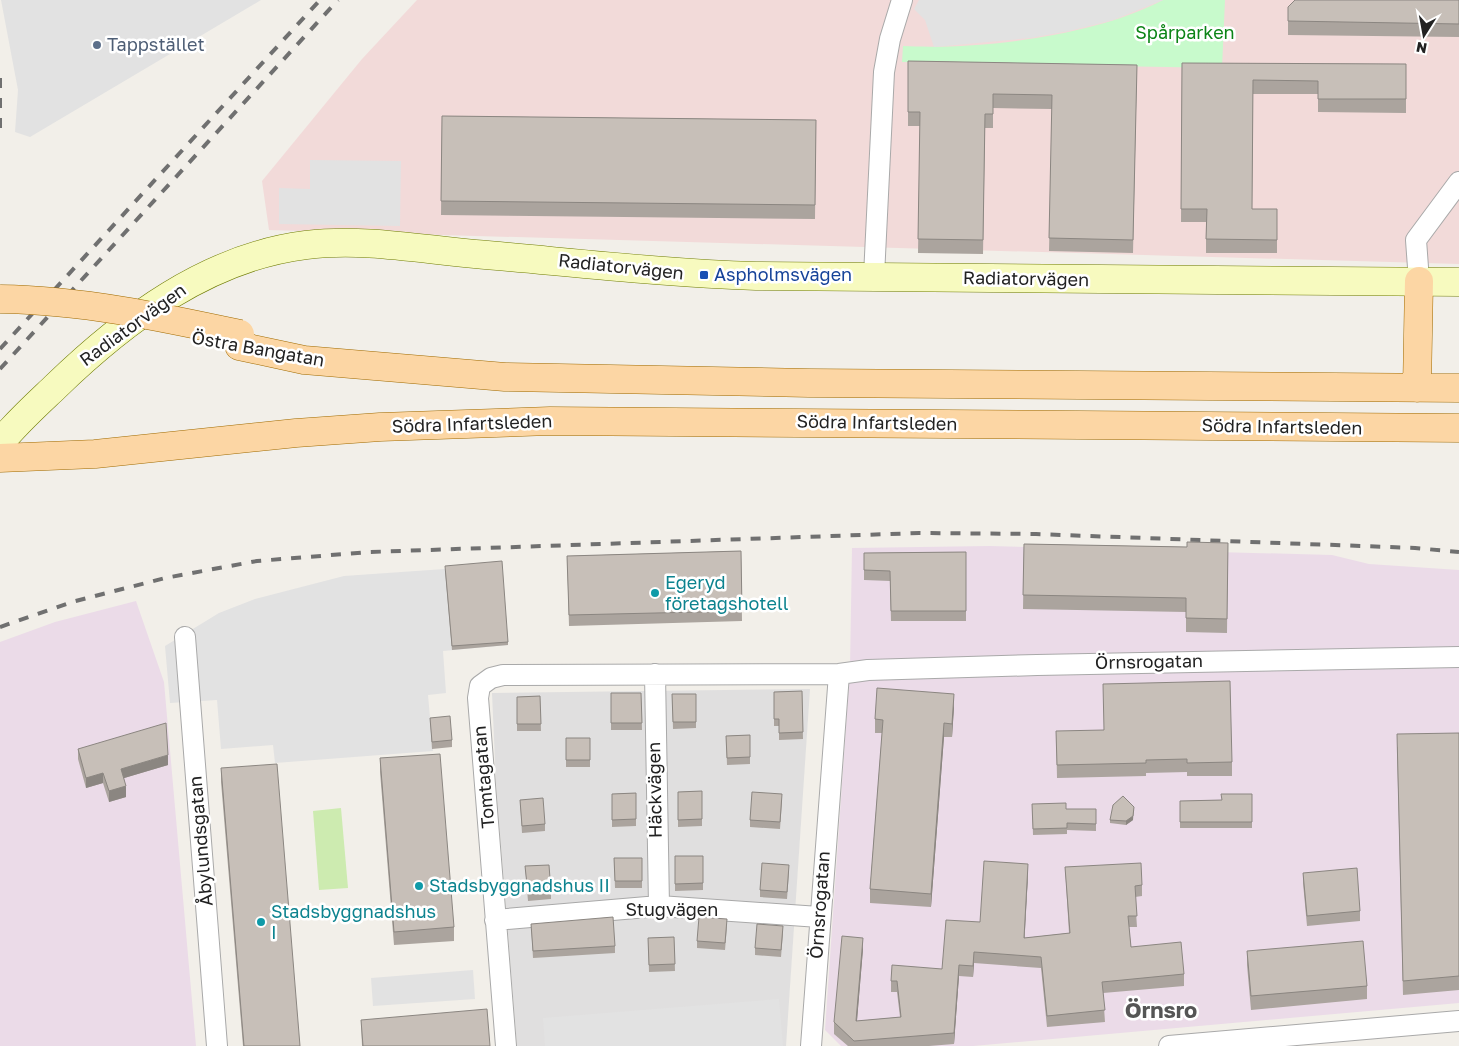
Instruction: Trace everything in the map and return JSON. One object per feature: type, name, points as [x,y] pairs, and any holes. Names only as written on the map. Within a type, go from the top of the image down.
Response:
[{"type":"main road","points":[[1418,388],[1419,282]]},
{"type":"main road","points":[[0,299],[109,308],[240,340],[308,346],[368,364],[408,370],[547,378],[809,383],[1459,388]]},
{"type":"main road","name":"Östra Bangatan","points":[[0,314],[71,316],[240,340]]},
{"type":"main road","name":"Södra Infartsleden","points":[[95,454],[296,433],[380,427],[550,421],[1459,428]]},
{"type":"main road","points":[[0,458],[95,454]]},
{"type":"main road","points":[[0,476],[41,470],[95,454]]},
{"type":"street","points":[[874,276],[884,72],[890,39],[902,0]]},
{"type":"street","points":[[1419,282],[1416,240],[1459,182]]},
{"type":"street","name":"Radiatorvägen","points":[[0,443],[70,372],[118,332],[168,297],[197,280],[229,265],[270,252],[306,245],[342,243],[393,244],[682,274],[1152,281],[1459,282]]},
{"type":"street","name":"Åbylundsgatan","points":[[185,637],[218,1046]]},
{"type":"street","name":"Örnsrogatan","points":[[655,674],[839,674],[868,670],[1037,665],[1459,657]]},
{"type":"street","name":"Tomtagatan","points":[[506,1046],[478,698],[480,686],[491,678],[504,674],[655,674]]},
{"type":"street","name":"Häckvägen","points":[[655,674],[659,906]]},
{"type":"street","name":"Örnsrogatan","points":[[811,1046],[819,917],[839,674]]},
{"type":"street","name":"Stugvägen","points":[[495,920],[659,906],[819,917]]},
{"type":"street","points":[[1169,1046],[1459,1021]]},
{"type":"shaded area","name":"Tappstället","points":[[1,0],[261,0],[30,137],[15,132],[18,90]]},
{"type":"shaded area","points":[[417,0],[1459,0],[1459,264],[269,230],[262,181],[362,59]]},
{"type":"shaded area","points":[[919,0],[1163,0],[1113,20],[1069,31],[1030,38],[934,47],[925,20],[914,9]]},
{"type":"shaded area","points":[[310,160],[401,161],[400,226],[279,224],[279,188],[310,189]]},
{"type":"shaded area","points":[[990,546],[1332,555],[1369,564],[1459,570],[1459,1003],[973,1046],[841,1046],[825,1030],[850,668],[852,548]]},
{"type":"shaded area","points":[[502,565],[508,645],[443,651],[446,693],[428,695],[433,751],[275,763],[273,745],[221,749],[217,700],[170,703],[165,646],[219,613],[255,599],[344,576]]},
{"type":"shaded area","points":[[136,601],[164,682],[196,1046],[0,1046],[0,642],[55,622]]},
{"type":"shaded area","points":[[810,689],[786,1046],[517,1046],[496,783],[492,693]]},
{"type":"shaded area","points":[[473,970],[475,999],[373,1006],[371,978]]},
{"type":"shaded area","points":[[779,999],[783,1046],[545,1046],[543,1018]]},
{"type":"green space","name":"Spårparken","points":[[1163,0],[1225,0],[1222,68],[902,62],[903,46],[966,46],[1036,38],[1104,23]]},
{"type":"green space","points":[[341,808],[348,888],[319,890],[313,811]]},
{"type":"building","points":[[1295,0],[1459,0],[1459,24],[1288,21],[1288,7]]},
{"type":"building","points":[[908,61],[1137,65],[1133,240],[1049,238],[1052,95],[993,94],[993,114],[985,114],[983,240],[918,239],[920,112],[908,112]]},
{"type":"building","points":[[1182,63],[1406,64],[1406,99],[1318,99],[1318,81],[1253,80],[1252,209],[1277,209],[1277,240],[1206,239],[1207,209],[1181,209]]},
{"type":"building","points":[[442,116],[816,120],[815,205],[441,201]]},
{"type":"building","points":[[1187,542],[1228,543],[1227,619],[1186,618],[1186,598],[1023,595],[1024,544],[1187,547]]},
{"type":"building","name":"Egeryd företagshotell","points":[[741,551],[742,611],[569,615],[567,556]]},
{"type":"building","points":[[966,552],[966,611],[891,611],[890,571],[864,570],[864,553]]},
{"type":"building","points":[[502,561],[508,642],[452,646],[445,566]]},
{"type":"building","points":[[1230,681],[1232,762],[1187,763],[1187,759],[1146,760],[1146,763],[1057,765],[1056,731],[1104,730],[1103,684]]},
{"type":"building","points":[[877,688],[954,694],[952,724],[944,723],[931,894],[870,889],[883,720],[875,719]]},
{"type":"building","points":[[802,691],[803,732],[779,733],[779,719],[774,719],[774,692]]},
{"type":"building","points":[[611,693],[641,693],[642,723],[611,723]]},
{"type":"building","points":[[672,694],[696,694],[696,722],[673,722]]},
{"type":"building","points":[[540,696],[541,724],[517,724],[517,697]]},
{"type":"building","points":[[450,716],[452,740],[432,742],[430,718]]},
{"type":"building","points":[[166,723],[168,755],[121,769],[126,786],[109,791],[103,773],[86,778],[78,749]]},
{"type":"building","points":[[1459,733],[1459,976],[1403,981],[1397,734]]},
{"type":"building","points":[[750,735],[750,757],[727,758],[726,736]]},
{"type":"building","points":[[566,738],[590,738],[590,760],[566,760]]},
{"type":"building","name":"Stadsbyggnadshus II","points":[[440,754],[454,927],[394,932],[380,758]]},
{"type":"building","name":"Stadsbyggnadshus I","points":[[277,764],[300,1046],[244,1046],[221,768]]},
{"type":"building","points":[[702,791],[702,819],[678,820],[678,792]]},
{"type":"building","points":[[752,792],[782,794],[780,822],[750,820]]},
{"type":"building","points":[[636,793],[636,819],[612,820],[612,794]]},
{"type":"building","points":[[1221,794],[1252,794],[1252,822],[1180,822],[1180,801],[1222,800]]},
{"type":"building","points":[[1123,796],[1134,807],[1133,816],[1126,821],[1110,820],[1113,805]]},
{"type":"building","points":[[543,798],[545,824],[522,826],[520,800]]},
{"type":"building","points":[[1066,803],[1066,809],[1096,809],[1096,824],[1067,823],[1067,828],[1033,829],[1032,804]]},
{"type":"building","points":[[675,856],[703,856],[703,883],[675,884]]},
{"type":"building","points":[[614,858],[642,858],[642,881],[615,881]]},
{"type":"building","points":[[984,861],[1028,864],[1024,938],[1070,933],[1065,867],[1141,863],[1142,885],[1135,886],[1137,916],[1128,916],[1131,947],[1181,942],[1184,974],[1102,982],[1105,1010],[1047,1016],[1041,957],[974,952],[973,966],[959,965],[954,1033],[854,1041],[834,1022],[842,936],[863,938],[856,1021],[901,1017],[897,981],[891,981],[892,965],[942,969],[946,920],[980,922]]},
{"type":"building","points":[[762,863],[789,865],[787,892],[760,890]]},
{"type":"building","points":[[549,865],[551,892],[528,894],[525,866]]},
{"type":"building","points":[[1357,868],[1360,911],[1307,916],[1303,873]]},
{"type":"building","points":[[613,917],[615,946],[533,951],[531,924]]},
{"type":"building","points":[[699,917],[727,919],[725,943],[697,941]]},
{"type":"building","points":[[757,924],[783,926],[781,950],[755,948]]},
{"type":"building","points":[[674,937],[675,964],[649,965],[648,938]]},
{"type":"building","points":[[1363,941],[1367,986],[1251,996],[1247,951]]},
{"type":"building","points":[[487,1009],[490,1046],[363,1046],[361,1020]]},
{"type":"railway","points":[[0,349],[320,0]]},
{"type":"railway","points":[[0,369],[338,0]]},
{"type":"railway","points":[[0,78],[0,136]]},
{"type":"railway","points":[[0,627],[72,602],[165,578],[257,561],[370,552],[919,533],[1036,534],[1415,548],[1459,552]]},
{"type":"place","name":"Tappstället","points":[[97,45]]},
{"type":"place","name":"Aspholmsvägen","points":[[704,275]]},
{"type":"place","name":"Egeryd företagshotell","points":[[655,593]]},
{"type":"place","name":"Stadsbyggnadshus II","points":[[419,886]]},
{"type":"place","name":"Stadsbyggnadshus I","points":[[261,922]]},
{"type":"district","name":"Örnsro","points":[[1161,1010]]}]
